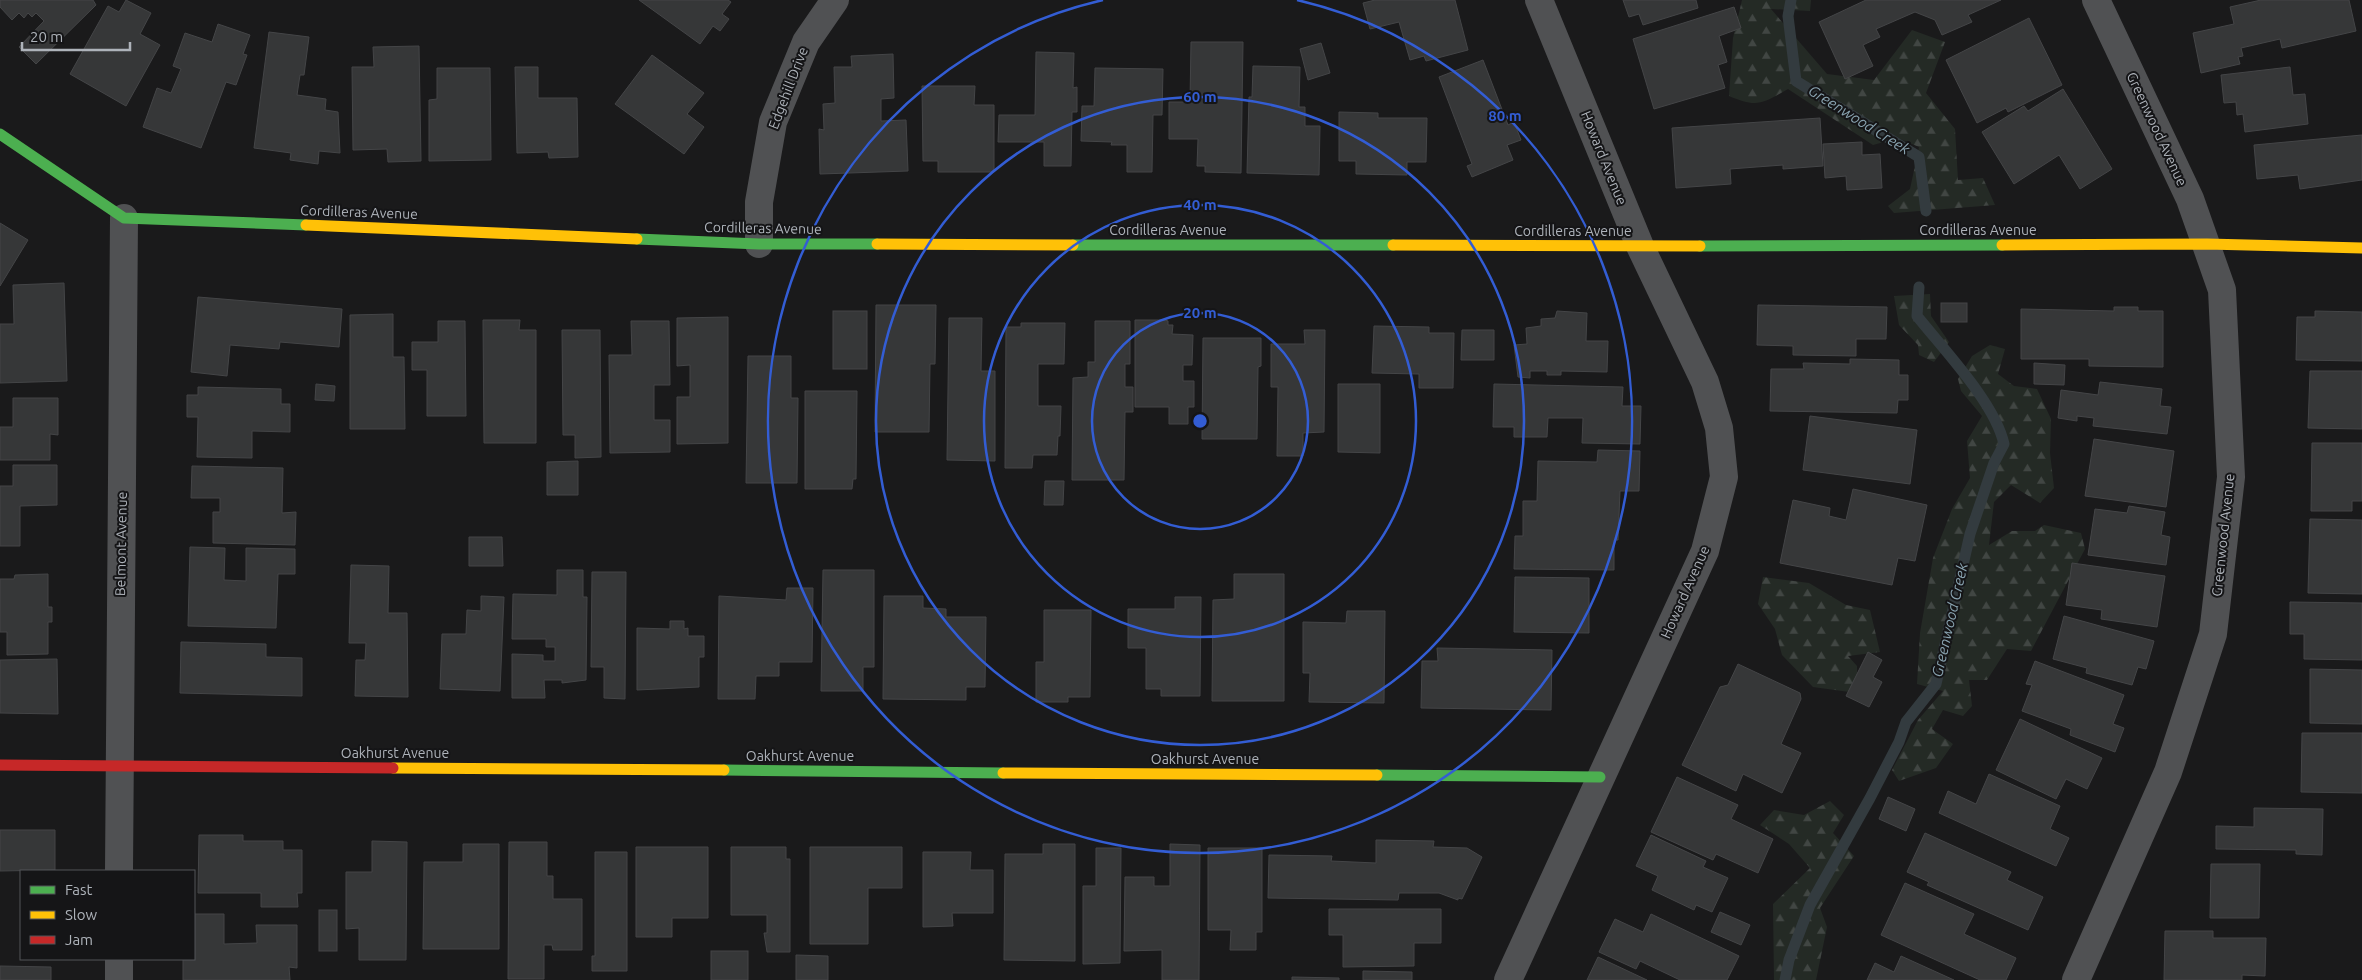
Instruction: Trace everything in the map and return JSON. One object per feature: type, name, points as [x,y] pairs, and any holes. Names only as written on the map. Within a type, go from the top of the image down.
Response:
[{"type":"street","name":"Edgehill Drive","points":[[759,244],[759,202],[773,122],[806,42],[835,0]]},
{"type":"street","name":"Howard Avenue","points":[[1508,980],[1705,551],[1724,477],[1719,428],[1705,382],[1640,246],[1539,0]]},
{"type":"street","name":"Greenwood Avenue","points":[[2076,980],[2168,772],[2213,634],[2231,477],[2222,290],[2190,199],[2096,0]]},
{"type":"street","points":[[0,134],[124,218]]},
{"type":"street","name":"Cordilleras Avenue","points":[[124,218],[759,244],[1640,246],[2207,244],[2362,248]]},
{"type":"street","name":"Belmont Avenue","points":[[119,870],[124,218]]},
{"type":"street","name":"Oakhurst Avenue","points":[[0,765],[1600,777]]},
{"type":"street","points":[[119,960],[119,980]]},
{"type":"green space","points":[[1742,0],[1811,0],[1810,11],[1771,9],[1827,74],[1874,80],[1912,30],[1945,42],[1926,93],[1955,129],[1958,180],[1983,178],[1995,205],[1894,213],[1888,206],[1910,189],[1919,147],[1898,138],[1873,145],[1788,89],[1759,103],[1746,102],[1729,96],[1733,38]]},
{"type":"green space","points":[[1930,294],[1931,316],[1949,342],[1934,362],[1919,355],[1918,345],[1899,325],[1894,296]]},
{"type":"green space","points":[[1990,345],[2005,349],[1998,374],[2014,386],[2037,389],[2051,419],[2050,453],[2054,488],[2040,503],[2011,485],[1994,502],[1989,545],[2012,531],[2035,531],[2044,525],[2081,533],[2085,549],[2031,651],[2007,649],[1987,680],[1969,680],[1972,706],[1963,716],[1943,710],[1932,729],[1953,744],[1936,768],[1899,781],[1892,770],[1918,720],[1943,691],[1917,684],[1920,633],[1933,558],[1952,509],[1970,478],[1967,441],[1982,416],[1961,391],[1958,379],[1972,356]]},
{"type":"green space","points":[[1763,577],[1809,583],[1846,605],[1870,610],[1880,652],[1848,656],[1857,666],[1857,693],[1813,687],[1782,655],[1775,629],[1758,604]]},
{"type":"green space","points":[[1830,801],[1844,815],[1833,833],[1854,856],[1820,908],[1827,927],[1816,980],[1774,980],[1773,904],[1810,868],[1789,844],[1760,825],[1774,810],[1804,815]]},
{"type":"building","points":[[0,0],[93,0],[96,5],[36,64],[19,47],[44,21],[36,13],[32,17],[28,13],[24,18],[19,13],[12,20],[0,7]]},
{"type":"building","points":[[126,0],[151,13],[140,34],[160,45],[126,106],[70,74],[108,6],[119,12]]},
{"type":"building","points":[[639,0],[728,0],[731,2],[722,14],[729,19],[720,31],[713,26],[700,44]]},
{"type":"building","points":[[1375,0],[1455,0],[1468,50],[1426,61],[1424,56],[1410,60],[1399,22],[1370,29],[1363,3]]},
{"type":"building","points":[[1623,0],[1696,0],[1698,8],[1643,25],[1639,14],[1629,17]]},
{"type":"building","points":[[1866,0],[2001,0],[1968,15],[1972,22],[1942,35],[1935,20],[1915,12],[1876,29],[1880,37],[1863,45],[1873,66],[1845,79],[1819,22]]},
{"type":"building","points":[[2261,0],[2349,0],[2356,31],[2282,48],[2280,39],[2241,48],[2243,56],[2238,57],[2240,64],[2201,73],[2193,33],[2234,24],[2230,7]]},
{"type":"building","points":[[1734,7],[1741,28],[1719,36],[1727,62],[1718,65],[1725,88],[1654,109],[1633,39]]},
{"type":"building","points":[[2029,18],[2062,85],[2008,112],[2006,108],[1977,123],[1946,60]]},
{"type":"building","points":[[218,24],[250,35],[243,54],[247,55],[236,85],[226,82],[201,148],[143,127],[157,88],[171,93],[181,69],[173,66],[185,33],[212,42]]},
{"type":"building","points":[[269,32],[309,37],[304,75],[300,75],[297,95],[326,99],[325,110],[338,112],[340,153],[319,151],[318,164],[290,160],[291,153],[254,148]]},
{"type":"building","points":[[1191,42],[1243,42],[1241,173],[1205,172],[1205,166],[1197,166],[1198,139],[1169,139],[1169,102],[1190,102]]},
{"type":"building","points":[[1321,43],[1330,73],[1308,80],[1300,49]]},
{"type":"building","points":[[419,46],[421,161],[388,162],[387,149],[353,150],[352,67],[374,67],[373,47]]},
{"type":"building","points":[[1036,52],[1074,53],[1073,88],[1077,87],[1077,112],[1072,112],[1071,166],[1044,166],[1044,142],[998,142],[999,115],[1035,115]]},
{"type":"building","points":[[893,54],[894,98],[881,99],[881,121],[906,120],[908,171],[820,174],[819,129],[824,130],[823,104],[835,103],[834,67],[852,67],[851,56]]},
{"type":"building","points":[[652,55],[704,93],[687,114],[704,127],[684,154],[615,104]]},
{"type":"building","points":[[1483,60],[1508,125],[1514,122],[1521,140],[1507,145],[1513,160],[1472,177],[1467,166],[1472,164],[1439,77]]},
{"type":"building","points":[[1253,66],[1300,67],[1299,107],[1305,107],[1305,126],[1320,126],[1319,175],[1247,173],[1249,97],[1252,97]]},
{"type":"building","points":[[515,67],[538,67],[538,98],[577,98],[578,157],[549,158],[548,152],[517,153]]},
{"type":"building","points":[[2290,67],[2293,95],[2305,94],[2308,124],[2245,132],[2243,114],[2237,115],[2236,102],[2224,103],[2221,75]]},
{"type":"building","points":[[437,68],[490,68],[491,160],[429,161],[429,100],[437,99]]},
{"type":"building","points":[[1095,68],[1163,69],[1162,115],[1153,115],[1152,172],[1127,172],[1127,145],[1111,145],[1112,142],[1081,141],[1082,106],[1094,106]]},
{"type":"building","points":[[922,86],[975,86],[974,105],[994,105],[994,172],[938,172],[938,161],[923,161]]},
{"type":"building","points":[[2063,89],[2112,169],[2080,189],[2059,155],[2014,184],[1982,132],[2024,106],[2028,111]]},
{"type":"building","points":[[1339,112],[1378,113],[1378,118],[1427,118],[1426,162],[1407,162],[1407,175],[1356,174],[1356,161],[1339,161]]},
{"type":"building","points":[[1820,118],[1823,166],[1783,169],[1783,165],[1730,169],[1731,184],[1676,188],[1672,128]]},
{"type":"building","points":[[2362,135],[2362,180],[2300,189],[2298,175],[2257,179],[2254,145]]},
{"type":"building","points":[[1862,142],[1862,155],[1880,154],[1882,188],[1847,190],[1846,176],[1825,178],[1823,144]]},
{"type":"building","points":[[0,223],[28,240],[0,286]]},
{"type":"building","points":[[64,283],[67,381],[0,383],[0,324],[14,324],[13,285]]},
{"type":"building","points":[[198,297],[342,309],[339,347],[280,342],[279,349],[230,345],[227,376],[191,372]]},
{"type":"building","points":[[1941,303],[1967,303],[1967,322],[1941,322]]},
{"type":"building","points":[[876,305],[936,305],[935,364],[930,364],[929,432],[875,432]]},
{"type":"building","points":[[1758,305],[1887,307],[1886,339],[1856,339],[1856,356],[1793,355],[1793,346],[1757,345]]},
{"type":"building","points":[[2114,307],[2138,307],[2138,311],[2163,311],[2163,367],[2089,366],[2089,359],[2021,359],[2021,309],[2114,311]]},
{"type":"building","points":[[833,311],[867,311],[867,369],[833,369]]},
{"type":"building","points":[[1557,311],[1587,313],[1586,341],[1608,341],[1607,372],[1561,371],[1561,375],[1547,375],[1547,371],[1530,371],[1530,378],[1518,377],[1514,345],[1527,344],[1526,328],[1541,326],[1541,319],[1555,318]]},
{"type":"building","points":[[2315,311],[2362,312],[2362,361],[2296,360],[2297,317],[2315,317]]},
{"type":"building","points":[[393,314],[393,357],[404,357],[405,429],[350,429],[350,315]]},
{"type":"building","points":[[728,317],[728,443],[677,444],[677,397],[690,397],[690,365],[677,366],[677,318]]},
{"type":"building","points":[[949,318],[982,318],[981,371],[995,371],[995,461],[947,460]]},
{"type":"building","points":[[483,320],[520,320],[519,330],[536,330],[536,443],[484,443]]},
{"type":"building","points":[[1135,320],[1165,320],[1168,321],[1168,325],[1173,325],[1172,334],[1193,335],[1192,365],[1183,365],[1183,381],[1194,381],[1194,407],[1188,407],[1188,424],[1169,424],[1169,407],[1135,407]]},
{"type":"building","points":[[438,321],[465,321],[466,416],[427,416],[427,370],[412,370],[412,342],[438,342]]},
{"type":"building","points":[[631,321],[669,321],[670,385],[654,385],[654,420],[670,420],[670,452],[610,453],[609,355],[632,355]]},
{"type":"building","points":[[1095,321],[1130,321],[1130,364],[1125,364],[1125,387],[1133,387],[1133,412],[1125,412],[1124,480],[1072,480],[1073,378],[1088,377],[1088,362],[1095,362]]},
{"type":"building","points":[[1021,323],[1065,323],[1064,364],[1038,364],[1038,406],[1061,406],[1060,436],[1058,436],[1057,455],[1033,455],[1032,468],[1005,468],[1006,327],[1021,327]]},
{"type":"building","points":[[1374,326],[1429,327],[1429,333],[1454,333],[1453,388],[1419,388],[1419,374],[1372,373]]},
{"type":"building","points":[[562,330],[600,330],[601,457],[575,458],[575,435],[563,435]]},
{"type":"building","points":[[1304,330],[1325,330],[1324,432],[1303,433],[1303,456],[1277,456],[1278,387],[1271,387],[1271,344],[1305,344]]},
{"type":"building","points":[[1462,330],[1494,330],[1494,360],[1461,360]]},
{"type":"building","points":[[1203,338],[1261,338],[1261,366],[1258,367],[1257,439],[1202,439]]},
{"type":"building","points":[[748,356],[791,356],[791,398],[798,398],[797,483],[746,483]]},
{"type":"building","points":[[1850,359],[1899,360],[1899,375],[1908,375],[1908,400],[1898,400],[1897,413],[1770,411],[1771,369],[1804,369],[1803,363],[1850,364]]},
{"type":"building","points":[[2034,363],[2065,365],[2064,385],[2034,384]]},
{"type":"building","points":[[2310,371],[2362,371],[2362,429],[2308,428]]},
{"type":"building","points":[[2100,382],[2162,389],[2160,406],[2171,407],[2167,434],[2093,426],[2094,418],[2077,416],[2077,421],[2058,418],[2061,390],[2098,395]]},
{"type":"building","points":[[316,384],[335,386],[334,401],[315,400]]},
{"type":"building","points":[[1338,384],[1380,384],[1380,453],[1338,452]]},
{"type":"building","points":[[1494,384],[1623,387],[1622,406],[1641,406],[1640,444],[1582,443],[1583,418],[1548,418],[1547,437],[1514,437],[1514,427],[1493,427]]},
{"type":"building","points":[[198,387],[281,389],[281,404],[290,404],[290,432],[252,431],[252,458],[197,457],[198,417],[187,417],[187,395],[198,395]]},
{"type":"building","points":[[805,391],[857,391],[856,479],[853,479],[852,489],[805,489]]},
{"type":"building","points":[[13,398],[58,398],[58,435],[50,434],[50,460],[0,460],[0,427],[13,427]]},
{"type":"building","points":[[1810,416],[1917,430],[1910,484],[1803,470]]},
{"type":"building","points":[[2094,439],[2174,451],[2166,507],[2085,496]]},
{"type":"building","points":[[2312,443],[2362,443],[2362,501],[2352,501],[2352,511],[2311,511]]},
{"type":"building","points":[[1598,450],[1640,451],[1639,491],[1620,491],[1618,540],[1614,540],[1614,570],[1514,569],[1515,536],[1523,536],[1523,501],[1537,501],[1538,461],[1597,462]]},
{"type":"building","points":[[578,461],[578,495],[547,495],[547,462]]},
{"type":"building","points":[[13,465],[57,465],[57,505],[20,506],[20,546],[0,546],[0,486],[13,486]]},
{"type":"building","points":[[192,466],[283,468],[282,513],[296,512],[295,545],[213,543],[213,512],[220,512],[220,498],[191,498]]},
{"type":"building","points":[[1045,481],[1064,481],[1063,505],[1044,505]]},
{"type":"building","points":[[1853,489],[1927,505],[1915,561],[1898,558],[1892,585],[1780,563],[1793,500],[1830,508],[1829,516],[1846,520]]},
{"type":"building","points":[[2129,506],[2165,512],[2161,535],[2170,537],[2166,565],[2088,555],[2095,509],[2127,513]]},
{"type":"building","points":[[2310,519],[2362,520],[2362,594],[2308,593]]},
{"type":"building","points":[[469,537],[502,537],[503,566],[469,566]]},
{"type":"building","points":[[190,547],[225,548],[224,580],[246,581],[246,548],[295,549],[295,574],[278,574],[276,628],[188,626]]},
{"type":"building","points":[[2072,563],[2165,576],[2157,627],[2101,619],[2102,610],[2066,605]]},
{"type":"building","points":[[351,565],[389,566],[388,613],[407,613],[408,697],[355,696],[356,660],[365,660],[366,643],[349,643]]},
{"type":"building","points":[[557,570],[583,570],[583,597],[587,597],[586,680],[562,683],[562,680],[544,680],[545,698],[512,698],[512,654],[543,655],[543,661],[555,661],[555,647],[546,647],[546,639],[512,639],[513,594],[557,595]]},
{"type":"building","points":[[823,570],[874,570],[874,667],[863,667],[863,691],[821,691]]},
{"type":"building","points":[[592,572],[626,572],[625,699],[604,698],[604,667],[591,667]]},
{"type":"building","points":[[48,574],[48,607],[52,607],[52,622],[48,622],[48,654],[7,655],[7,632],[0,632],[0,579],[14,579],[15,575]]},
{"type":"building","points":[[1234,574],[1284,574],[1284,701],[1212,701],[1213,600],[1234,599]]},
{"type":"building","points":[[1515,577],[1589,578],[1589,633],[1514,632]]},
{"type":"building","points":[[787,588],[813,588],[812,662],[779,662],[779,676],[756,676],[755,699],[718,699],[719,596],[786,600]]},
{"type":"building","points":[[481,596],[504,597],[500,691],[440,689],[442,634],[466,634],[467,610],[481,611]]},
{"type":"building","points":[[884,596],[923,596],[923,608],[946,609],[946,617],[986,617],[985,687],[966,687],[966,700],[883,699]]},
{"type":"building","points":[[1175,597],[1201,597],[1200,696],[1161,696],[1161,689],[1146,689],[1146,648],[1128,648],[1128,609],[1175,609]]},
{"type":"building","points":[[2290,602],[2362,603],[2362,660],[2304,659],[2304,634],[2290,634]]},
{"type":"building","points":[[1044,610],[1091,610],[1090,697],[1068,697],[1068,702],[1036,702],[1036,662],[1044,662]]},
{"type":"building","points":[[1347,611],[1385,611],[1384,703],[1309,702],[1310,673],[1303,673],[1303,622],[1346,623]]},
{"type":"building","points":[[2064,616],[2154,641],[2146,669],[2138,667],[2132,685],[2086,673],[2087,668],[2053,659]]},
{"type":"building","points":[[670,621],[684,621],[684,629],[688,628],[688,636],[704,636],[704,657],[699,657],[699,687],[637,690],[637,628],[670,629]]},
{"type":"building","points":[[181,642],[266,644],[266,657],[302,658],[302,696],[180,693]]},
{"type":"building","points":[[1437,648],[1552,650],[1551,710],[1421,708],[1422,661],[1438,661]]},
{"type":"building","points":[[1868,652],[1882,660],[1873,677],[1882,682],[1869,707],[1846,696]]},
{"type":"building","points":[[57,659],[58,714],[0,713],[0,660]]},
{"type":"building","points":[[2035,661],[2124,695],[2113,724],[2124,728],[2115,752],[2070,735],[2071,729],[2022,711],[2032,685],[2026,684]]},
{"type":"building","points":[[1738,664],[1800,693],[1801,699],[1781,744],[1801,753],[1782,793],[1743,774],[1736,791],[1682,765],[1720,687],[1728,685]]},
{"type":"building","points":[[2310,669],[2362,670],[2362,724],[2310,723]]},
{"type":"building","points":[[2020,719],[2102,758],[2087,789],[2066,779],[2056,799],[1996,770]]},
{"type":"building","points":[[2302,733],[2362,733],[2362,793],[2301,792]]},
{"type":"building","points":[[1989,774],[2060,806],[2050,829],[2069,838],[2056,866],[1939,813],[1948,791],[1976,804]]},
{"type":"building","points":[[1677,777],[1738,805],[1731,819],[1773,839],[1758,873],[1716,854],[1713,860],[1651,832]]},
{"type":"building","points":[[1888,797],[1915,809],[1906,831],[1879,819]]},
{"type":"building","points":[[2254,808],[2323,809],[2322,855],[2296,854],[2296,850],[2216,849],[2216,826],[2254,827]]},
{"type":"building","points":[[0,830],[55,830],[55,870],[0,871]]},
{"type":"building","points":[[1925,833],[2011,872],[2007,880],[2043,897],[2028,930],[1927,885],[1929,882],[1907,872]]},
{"type":"building","points":[[199,835],[243,835],[243,841],[283,841],[283,850],[302,850],[302,893],[297,893],[298,907],[261,907],[261,893],[198,893]]},
{"type":"building","points":[[1651,835],[1706,861],[1703,867],[1728,878],[1712,912],[1696,905],[1694,910],[1652,890],[1658,876],[1636,866]]},
{"type":"building","points":[[1376,840],[1434,841],[1433,847],[1467,848],[1482,857],[1462,899],[1458,898],[1458,900],[1439,893],[1399,893],[1398,900],[1268,898],[1269,855],[1332,856],[1331,861],[1376,863]]},
{"type":"building","points":[[372,841],[407,842],[406,960],[359,960],[359,928],[346,929],[346,872],[372,872]]},
{"type":"building","points":[[509,842],[547,842],[547,876],[553,876],[553,899],[582,899],[582,950],[553,950],[552,945],[544,945],[544,979],[508,979]]},
{"type":"building","points":[[463,844],[499,844],[499,949],[423,949],[424,862],[463,862]]},
{"type":"building","points":[[1043,844],[1075,844],[1075,961],[1004,960],[1005,854],[1043,854]]},
{"type":"building","points":[[1170,844],[1200,845],[1199,980],[1162,980],[1162,950],[1124,951],[1125,877],[1154,877],[1154,886],[1170,886]]},
{"type":"building","points":[[636,847],[708,847],[708,918],[672,918],[672,937],[636,937]]},
{"type":"building","points":[[731,847],[786,847],[786,859],[790,859],[790,952],[767,952],[764,933],[767,933],[767,915],[731,915]]},
{"type":"building","points":[[810,847],[902,847],[902,888],[868,888],[868,944],[810,944]]},
{"type":"building","points":[[1096,848],[1121,848],[1120,963],[1083,964],[1083,886],[1096,886]]},
{"type":"building","points":[[1208,848],[1262,848],[1262,932],[1256,932],[1256,950],[1230,950],[1231,930],[1208,930]]},
{"type":"building","points":[[595,852],[627,852],[627,971],[592,971],[592,956],[595,956]]},
{"type":"building","points":[[923,852],[971,852],[970,870],[993,870],[993,913],[952,913],[953,926],[923,927]]},
{"type":"building","points":[[2211,864],[2260,864],[2259,918],[2210,918]]},
{"type":"building","points":[[1905,883],[1974,914],[1964,934],[2016,958],[2006,980],[1980,980],[1881,935]]},
{"type":"building","points":[[1329,909],[1441,909],[1441,943],[1414,943],[1414,966],[1343,967],[1343,935],[1329,935]]},
{"type":"building","points":[[319,910],[337,910],[337,951],[319,951]]},
{"type":"building","points":[[1720,912],[1750,925],[1741,945],[1711,932]]},
{"type":"building","points":[[195,914],[224,914],[224,944],[257,943],[256,925],[297,925],[297,968],[289,967],[290,980],[183,980],[183,960],[195,960]]},
{"type":"building","points":[[1651,914],[1739,956],[1727,980],[1680,980],[1640,961],[1636,969],[1599,952],[1615,919],[1643,932]]},
{"type":"building","points":[[2165,931],[2213,931],[2213,938],[2266,938],[2265,976],[2242,975],[2242,980],[2164,980]]},
{"type":"building","points":[[711,951],[748,951],[748,980],[711,980]]},
{"type":"building","points":[[796,955],[828,956],[828,980],[796,980]]},
{"type":"building","points":[[1901,956],[1954,980],[1867,980],[1875,963],[1894,972]]},
{"type":"building","points":[[1598,957],[1647,980],[1587,980]]},
{"type":"building","points":[[0,966],[51,967],[51,980],[0,980]]},
{"type":"building","points":[[1363,971],[1412,972],[1412,980],[1363,980]]},
{"type":"building","points":[[1292,977],[1339,978],[1339,980],[1292,980]]},
{"type":"waterway","name":"Greenwood Creek","points":[[1791,0],[1788,16],[1796,81],[1919,157],[1926,211]]},
{"type":"waterway","name":"Greenwood Creek","points":[[1785,980],[1789,960],[1810,905],[1870,798],[1899,742],[1906,722],[1936,684],[1970,534],[1994,463],[2004,444],[1999,428],[1980,394],[1917,316],[1919,287]]},
{"type":"traffic: fast","points":[[0,134],[124,218],[306,225]]},
{"type":"traffic: fast","points":[[637,239],[759,244],[877,244]]},
{"type":"traffic: fast","points":[[1073,245],[1393,245]]},
{"type":"traffic: fast","points":[[1700,246],[2002,245]]},
{"type":"traffic: fast","points":[[724,770],[1003,773]]},
{"type":"traffic: fast","points":[[1377,775],[1600,777]]},
{"type":"traffic: slow","points":[[306,225],[637,239]]},
{"type":"traffic: slow","points":[[877,244],[1073,245]]},
{"type":"traffic: slow","points":[[2002,245],[2207,244],[2362,248]]},
{"type":"traffic: slow","points":[[1393,245],[1700,246]]},
{"type":"traffic: slow","points":[[393,768],[724,770]]},
{"type":"traffic: slow","points":[[1003,773],[1377,775]]},
{"type":"traffic: jam","points":[[0,765],[393,768]]}]
